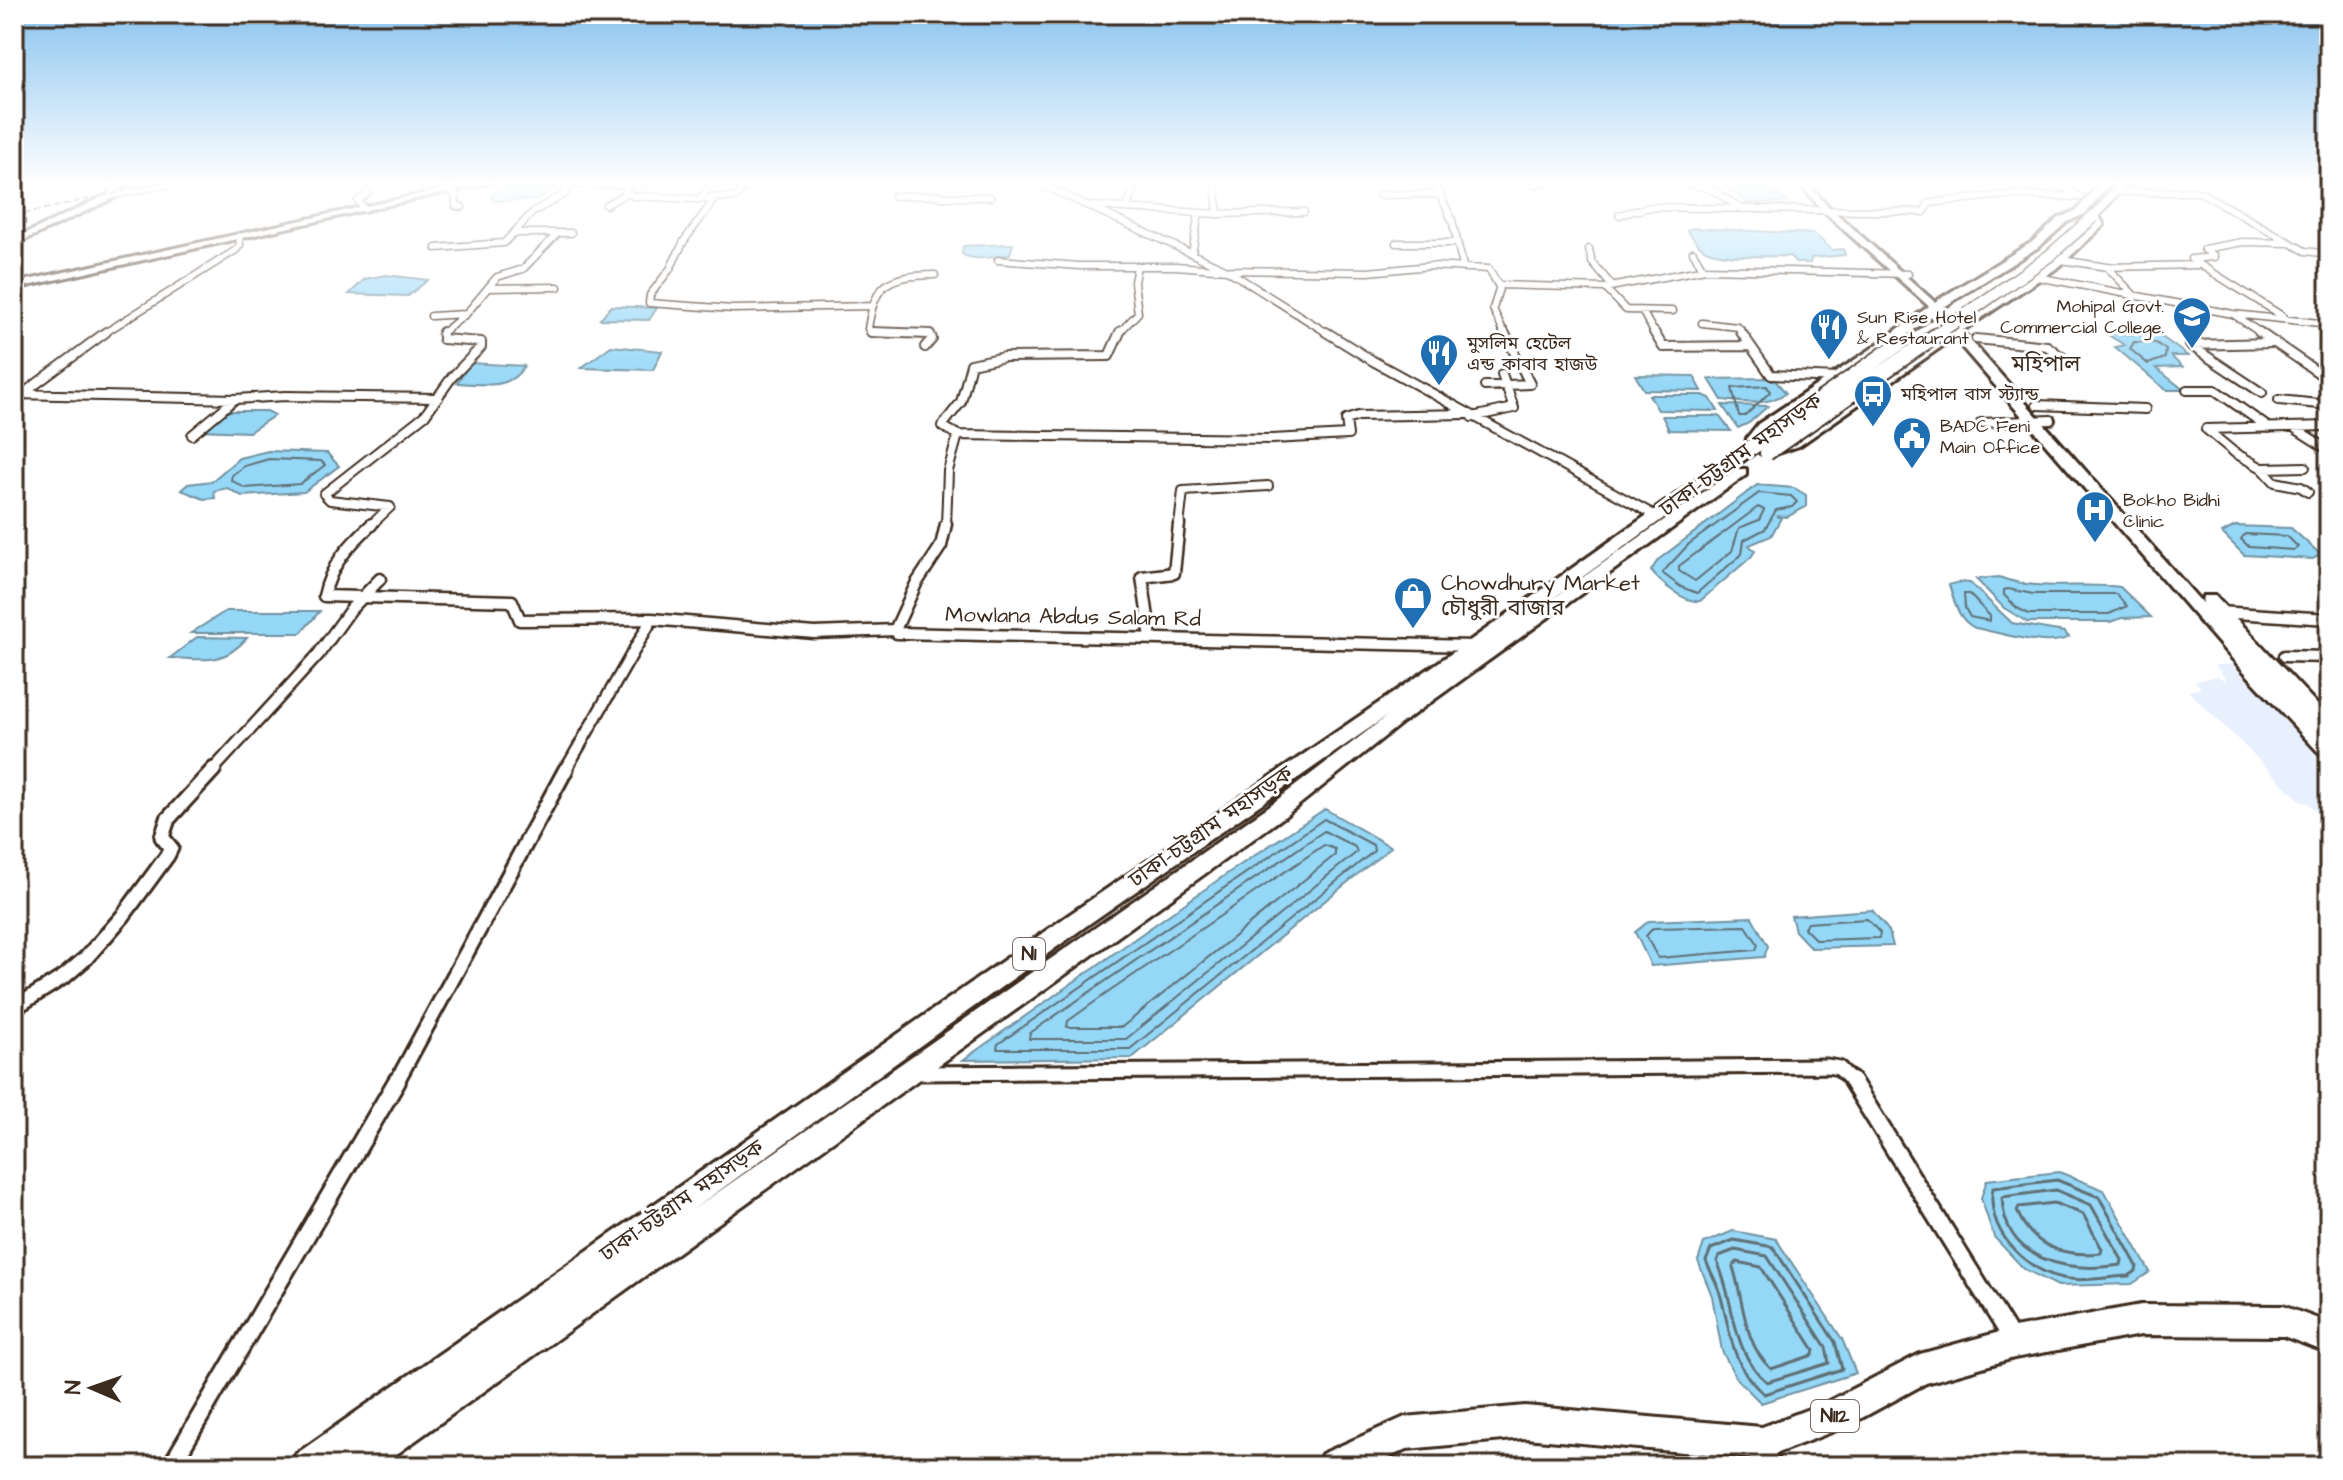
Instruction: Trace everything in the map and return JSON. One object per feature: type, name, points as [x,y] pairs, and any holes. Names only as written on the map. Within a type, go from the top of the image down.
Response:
[{"type":"highway","points":[[2025,251],[1938,306],[1763,427],[1754,438],[1760,450],[1794,443],[2071,251]]},
{"type":"highway","name":"ঢাকা-চট্টগ্রাম মহাসড়ক","points":[[308,1466],[1065,929],[1656,516],[1760,450],[2055,251]]},
{"type":"highway","points":[[1938,306],[2329,729]]},
{"type":"highway","points":[[1958,327],[1976,339],[2234,650],[2329,751]]},
{"type":"highway","name":"ঢাকা-চট্টগ্রাম মহাসড়ক","points":[[352,1466],[1251,829],[1396,718],[1760,450]]},
{"type":"highway","name":"N112","points":[[1334,1466],[1405,1433],[1525,1422],[1767,1455],[1920,1369],[2014,1343],[2141,1320],[2283,1321],[2329,1338]]},
{"type":"main road","points":[[14,286],[171,251]]},
{"type":"main road","points":[[1877,251],[1938,306]]},
{"type":"street","points":[[14,397],[105,332],[234,251]]},
{"type":"street","points":[[360,599],[324,596],[326,581],[340,553],[390,507],[330,500],[324,494],[425,415],[452,377],[481,347],[481,342],[441,338],[441,333],[466,314],[497,277],[523,269],[540,251]]},
{"type":"street","points":[[679,251],[650,295],[649,303],[680,308],[733,309],[873,306]]},
{"type":"street","points":[[1186,251],[1227,270],[1373,361],[1470,416],[1656,516]]},
{"type":"street","points":[[1459,251],[1463,266]]},
{"type":"street","points":[[1589,251],[1592,262],[1621,308],[1673,311]]},
{"type":"street","points":[[2207,251],[2215,256],[2191,259],[2287,320]]},
{"type":"street","points":[[2307,251],[2329,254]]},
{"type":"street","points":[[1693,252],[1703,269]]},
{"type":"street","points":[[998,260],[1080,266],[1368,272],[1463,266],[1489,269],[1500,285]]},
{"type":"street","points":[[2061,260],[2107,267],[2199,265]]},
{"type":"street","points":[[1137,266],[1134,282],[1138,313],[1116,335],[1109,356],[1004,357],[971,364],[961,402],[942,426],[958,435],[1272,439],[1348,435],[1346,420],[1358,416],[1470,416],[1513,410],[1502,374]]},
{"type":"street","points":[[2107,267],[2134,295]]},
{"type":"street","points":[[1500,285],[1609,287],[1703,269],[1904,274]]},
{"type":"street","points":[[925,347],[932,339],[930,334],[870,331],[873,306],[879,287],[891,278],[935,275]]},
{"type":"street","points":[[2037,277],[2233,314],[2329,324]]},
{"type":"street","points":[[1485,386],[1525,385],[1530,380],[1493,309],[1500,285]]},
{"type":"street","points":[[489,288],[558,287]]},
{"type":"street","points":[[1642,311],[1663,347],[1750,346]]},
{"type":"street","points":[[431,316],[466,314]]},
{"type":"street","points":[[2233,314],[2329,380]]},
{"type":"street","points":[[1702,323],[1738,327],[1771,375],[1837,378]]},
{"type":"street","points":[[1976,339],[2047,346],[2066,360]]},
{"type":"street","points":[[2262,393],[2190,345],[2273,343]]},
{"type":"street","points":[[2187,390],[2215,390],[2270,428]]},
{"type":"street","points":[[25,392],[235,399],[285,396],[438,398]]},
{"type":"street","points":[[192,435],[235,399]]},
{"type":"street","points":[[2279,400],[2329,405]]},
{"type":"street","points":[[1981,423],[2041,415],[2145,409]]},
{"type":"street","points":[[2308,492],[2275,482],[2262,468],[2235,453],[2206,429],[2329,426]]},
{"type":"street","points":[[2295,429],[2329,450]]},
{"type":"street","points":[[895,630],[916,584],[941,546],[946,527],[948,471],[958,435]]},
{"type":"street","points":[[2262,468],[2305,467]]},
{"type":"street","points":[[1151,638],[1142,577],[1174,573],[1183,491],[1268,486]]},
{"type":"street","points":[[14,1008],[24,998],[70,973],[112,929],[167,856],[171,848],[162,837],[168,819],[318,655],[360,599],[380,579]]},
{"type":"street","name":"Mowlana Abdus Salam Rd","points":[[360,599],[512,601],[520,620],[652,619],[814,633],[895,630],[901,634],[1474,646]]},
{"type":"street","points":[[2219,612],[2329,619]]},
{"type":"street","points":[[177,1466],[174,1461],[388,1097],[541,812],[652,619]]},
{"type":"street","points":[[2284,656],[2329,657]]},
{"type":"street","points":[[909,1073],[1839,1068],[1853,1082],[1897,1151],[2014,1343]]},
{"type":"shaded area","points":[[2236,664],[2329,762],[2329,815],[2320,815],[2308,803],[2302,802],[2188,691],[2201,688],[2195,681],[2217,676],[2227,681],[2215,665]]},
{"type":"water","points":[[962,251],[1011,251],[1010,254],[991,258],[962,254]]},
{"type":"water","points":[[1707,251],[1844,251],[1845,255],[1811,258],[1810,263],[1796,263],[1790,256]]},
{"type":"water","points":[[386,275],[428,280],[408,296],[349,294],[365,279]]},
{"type":"water","points":[[611,306],[657,308],[649,320],[600,319]]},
{"type":"water","points":[[2105,333],[2159,335],[2188,356],[2171,356],[2182,367],[2156,368],[2184,390],[2166,390],[2115,347],[2124,345]]},
{"type":"water","points":[[611,346],[662,351],[653,370],[581,368]]},
{"type":"water","points":[[470,363],[524,366],[518,374],[503,383],[457,383]]},
{"type":"water","points":[[1635,375],[1694,376],[1702,391],[1644,390]]},
{"type":"water","points":[[1773,378],[1786,393],[1756,402],[1722,400],[1709,379]]},
{"type":"water","points":[[1649,395],[1703,395],[1710,398],[1718,411],[1658,410]]},
{"type":"water","points":[[1722,405],[1768,406],[1749,423],[1738,428]]},
{"type":"water","points":[[225,411],[267,411],[275,415],[249,432],[201,430]]},
{"type":"water","points":[[1662,416],[1719,416],[1731,431],[1669,430]]},
{"type":"water","points":[[268,451],[327,453],[339,466],[304,492],[242,496],[227,488],[214,491],[215,498],[204,499],[181,490],[188,484],[212,481],[239,458]]},
{"type":"water","points":[[1757,485],[1794,488],[1806,495],[1806,507],[1787,517],[1776,516],[1781,518],[1771,536],[1749,545],[1755,551],[1751,557],[1700,601],[1680,596],[1651,571],[1658,560]]},
{"type":"water","points":[[2235,526],[2291,528],[2320,554],[2313,559],[2244,555],[2222,533]]},
{"type":"water","points":[[1999,577],[2028,584],[2120,587],[2151,617],[2122,618],[2110,622],[2027,622],[2004,608],[1976,579]]},
{"type":"water","points":[[1970,583],[2012,623],[2064,632],[2069,637],[2037,640],[1975,628],[1964,620],[1955,604],[1949,585]]},
{"type":"water","points":[[226,611],[320,611],[301,633],[191,633]]},
{"type":"water","points":[[197,637],[247,638],[221,657],[170,658]]},
{"type":"water","points":[[1325,809],[1391,847],[1132,1058],[963,1060],[1228,873]]},
{"type":"water","points":[[1872,910],[1889,931],[1893,946],[1811,948],[1795,931],[1791,916]]},
{"type":"water","points":[[1752,917],[1768,946],[1764,957],[1651,966],[1635,932],[1649,921]]},
{"type":"water","points":[[2059,1172],[2104,1190],[2150,1272],[2132,1284],[2058,1286],[2024,1269],[1994,1237],[1981,1198],[1987,1180]]},
{"type":"water","points":[[1733,1231],[1776,1239],[1842,1339],[1856,1373],[1761,1403],[1736,1378],[1722,1351],[1712,1296],[1698,1261],[1704,1243]]},
{"type":"place","name":"Mohipal Govt. Commercial College.","points":[[2192,350]]},
{"type":"place","name":"Sun Rise Hotel & Restaurant","points":[[1829,361]]},
{"type":"place","name":"মুসলিম হেটেল এন্ড কাবাব হাজউ","points":[[1439,387]]},
{"type":"place","name":"মহিপাল বাস স্ট্যান্ড","points":[[1873,428]]},
{"type":"place","name":"BADC Feni Main Office","points":[[1912,470]]},
{"type":"place","name":"Bokho Bidhi Clinic","points":[[2095,544]]},
{"type":"place","name":"Chowdhury Market চৌধুরী বাজার","points":[[1413,630]]},
{"type":"district","name":"মহিপাল","points":[[2046,364]]}]
